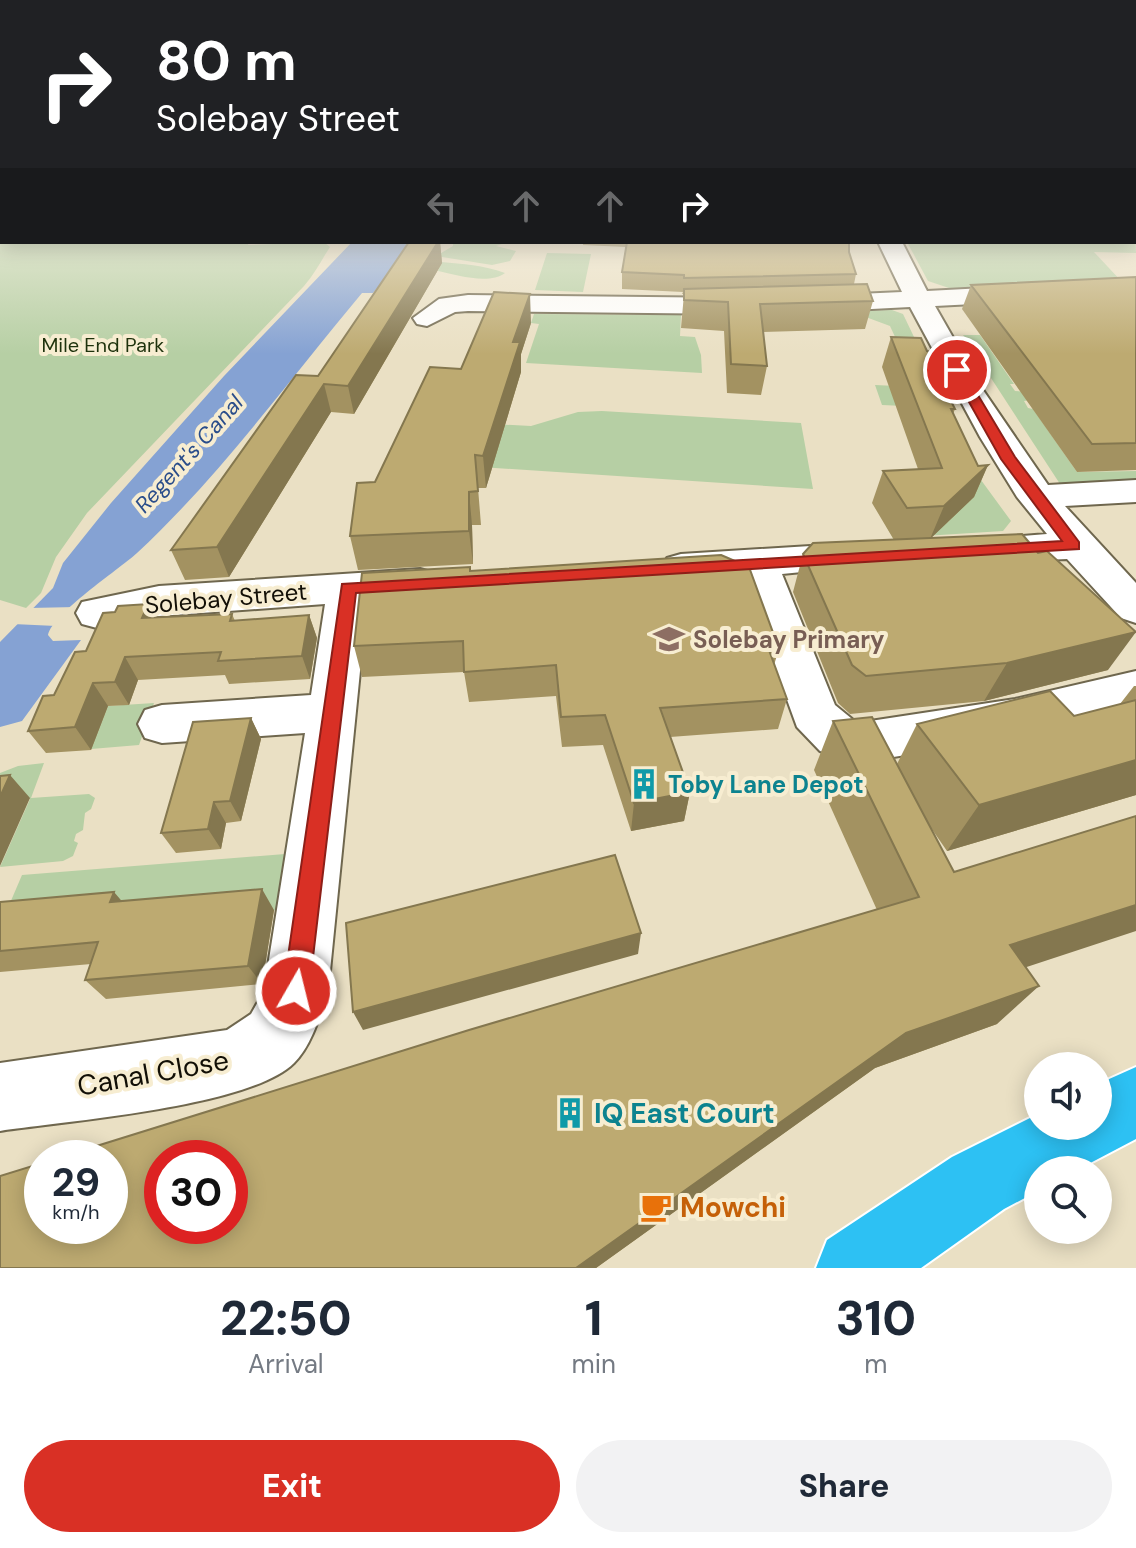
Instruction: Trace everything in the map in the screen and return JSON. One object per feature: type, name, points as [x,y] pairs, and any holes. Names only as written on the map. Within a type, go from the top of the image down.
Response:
[{"type":"highway","points":[[1112,1114],[1136,1101]]},
{"type":"highway","points":[[855,1268],[978,1183],[1061,1140]]},
{"type":"street","points":[[891,244],[985,420],[1035,497],[1074,546],[1136,608]]},
{"type":"street","points":[[790,304],[1136,288]]},
{"type":"street","points":[[427,318],[447,298],[760,305]]},
{"type":"street","points":[[1035,497],[1136,491]]},
{"type":"street","points":[[942,552],[1074,546]]},
{"type":"street","points":[[646,569],[894,554]]},
{"type":"street","points":[[757,562],[814,714],[822,727],[846,741],[857,743],[907,737],[1003,721],[1136,689]]},
{"type":"street","name":"Solebay Street","points":[[97,613],[159,601],[452,581]]},
{"type":"street","name":"Canal Close","points":[[0,1097],[229,1063],[255,1053],[277,1038],[296,991],[348,588]]},
{"type":"street","points":[[162,724],[333,712]]},
{"type":"green space","name":"Mile End Park","points":[[0,244],[326,244],[330,247],[304,286],[87,513],[56,557],[41,593],[26,608],[0,600]]},
{"type":"green space","points":[[502,244],[496,246],[516,251],[510,261],[492,265],[436,256],[453,246]]},
{"type":"green space","points":[[908,244],[1136,244],[1136,253],[1094,252],[1123,283],[958,291],[928,281]]},
{"type":"green space","points":[[547,253],[591,254],[583,292],[535,290]]},
{"type":"green space","points":[[441,262],[505,273],[482,279],[463,277],[438,271]]},
{"type":"green space","points":[[892,310],[903,314],[948,408],[882,405],[875,385],[918,387],[890,326],[863,316],[773,313]]},
{"type":"green space","points":[[534,314],[681,315],[680,336],[695,337],[701,355],[702,373],[526,363],[539,324],[531,323]]},
{"type":"green space","points":[[963,335],[980,335],[1014,384],[1010,384],[1015,391],[1026,392],[1031,400],[1024,401],[1028,408],[1033,409],[1077,472],[1136,471],[1136,482],[1060,484]]},
{"type":"green space","points":[[578,412],[801,423],[813,489],[405,462],[470,423],[531,426]]},
{"type":"green space","points":[[981,480],[1011,521],[1003,531],[893,538],[886,526],[948,522]]},
{"type":"green space","points":[[154,703],[139,745],[91,749],[108,706]]},
{"type":"green space","points":[[44,763],[31,798],[89,794],[95,798],[91,809],[85,813],[83,830],[76,834],[74,841],[78,843],[73,856],[63,861],[0,867],[30,799],[0,801],[0,773],[18,766]]},
{"type":"green space","points":[[285,854],[277,910],[129,923],[1,924],[22,875]]},
{"type":"water","name":"Regent's Canal","points":[[350,244],[413,244],[373,293],[362,293],[225,460],[167,524],[137,553],[61,615],[48,635],[53,641],[81,640],[22,721],[0,727],[0,642],[53,588],[63,563],[111,503],[224,376]]},
{"type":"pier","points":[[76,607],[56,626],[13,624],[29,608]]},
{"type":"building","points":[[408,244],[437,244],[348,386],[324,384],[217,547],[171,550],[296,375],[318,376]]},
{"type":"building","points":[[627,244],[849,244],[856,274],[684,278],[684,275],[622,272]]},
{"type":"building","points":[[1136,277],[1136,443],[1092,444],[971,285]]},
{"type":"building","points":[[867,284],[873,301],[760,304],[767,366],[731,364],[728,302],[684,300],[684,289]]},
{"type":"building","points":[[494,292],[530,294],[513,342],[520,342],[483,456],[475,455],[478,491],[469,492],[469,531],[350,536],[357,483],[375,482],[430,367],[461,369]]},
{"type":"building","points":[[891,337],[921,338],[927,351],[932,352],[950,392],[947,393],[955,409],[951,409],[978,466],[988,465],[944,506],[907,508],[883,471],[942,468]]},
{"type":"building","points":[[1022,534],[1038,553],[1047,551],[1136,632],[1007,663],[866,676],[852,665],[803,554],[813,543]]},
{"type":"building","points":[[721,555],[749,567],[779,649],[769,650],[787,699],[660,708],[690,792],[634,803],[605,715],[561,717],[556,665],[464,672],[463,641],[354,646],[362,573],[470,567],[470,571]]},
{"type":"building","points":[[148,604],[142,618],[232,614],[230,621],[309,615],[302,656],[218,661],[221,652],[125,657],[115,682],[93,683],[75,727],[28,731],[43,696],[54,695],[75,652],[86,651],[103,613],[115,612],[118,606]]},
{"type":"building","points":[[1050,691],[1074,716],[1136,700],[1136,760],[979,805],[917,724]]},
{"type":"building","name":"IQ East Court","points":[[872,717],[954,872],[1136,816],[1136,905],[1010,945],[1039,986],[906,1033],[576,1268],[0,1268],[0,1176],[24,1169],[24,1244],[128,1244],[128,1140],[116,1140],[469,1030],[919,897],[833,721]]},
{"type":"building","points":[[251,718],[230,801],[214,802],[208,829],[161,833],[193,722]]},
{"type":"building","points":[[10,775],[0,797],[0,776]]},
{"type":"building","points":[[615,855],[641,933],[353,1012],[346,923]]},
{"type":"building","points":[[262,889],[248,966],[85,980],[98,942],[0,951],[0,902],[114,892],[110,902]]},
{"type":"place","name":"Solebay Primary","points":[[669,639]]},
{"type":"place","name":"Toby Lane Depot","points":[[644,784]]},
{"type":"place","name":"IQ East Court","points":[[570,1113]]},
{"type":"place","name":"Mowchi","points":[[656,1207]]},
{"type":"route","points":[[296,991],[348,588],[1074,546],[1008,459],[957,370]]}]
